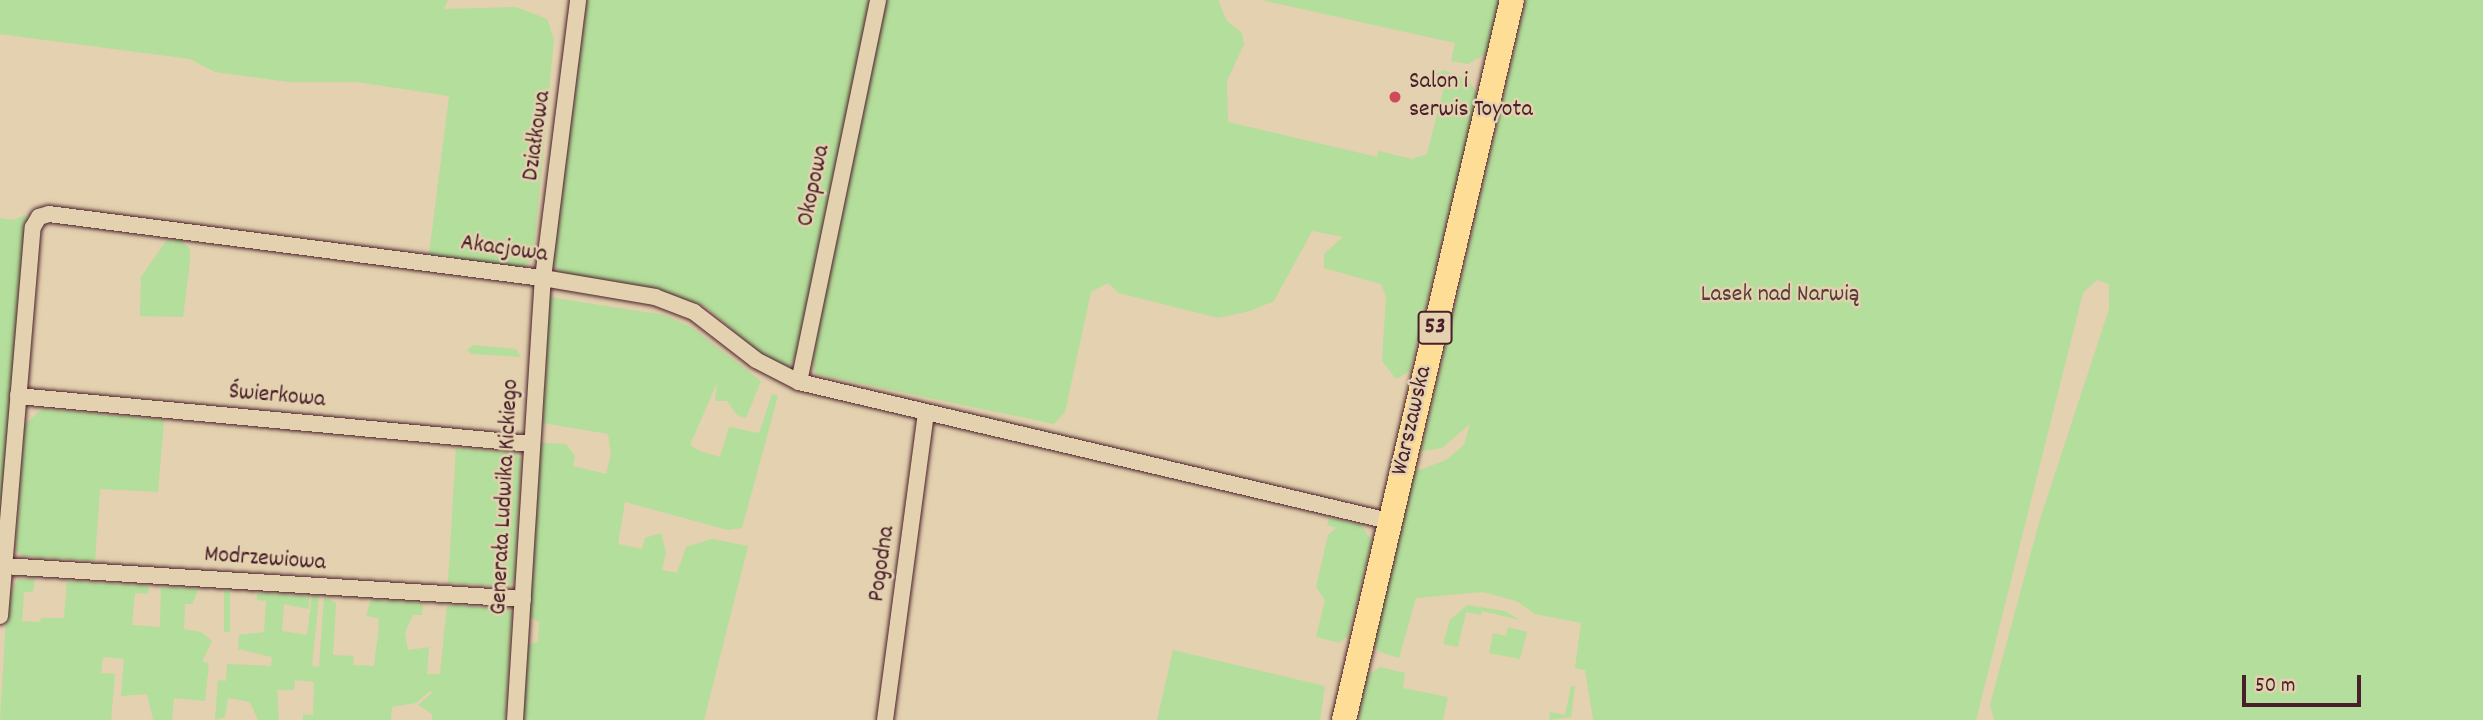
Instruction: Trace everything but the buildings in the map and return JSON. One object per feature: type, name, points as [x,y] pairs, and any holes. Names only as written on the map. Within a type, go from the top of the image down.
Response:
[{"type":"main road","name":"Warszawska","points":[[1344,720],[1512,0]]},
{"type":"street","name":"Działkowa","points":[[542,278],[578,0]]},
{"type":"street","name":"Okopowa","points":[[799,383],[878,0]]},
{"type":"street","name":"Akacjowa","points":[[18,396],[33,227],[39,217],[49,214],[542,278],[677,304],[756,360],[799,383],[1389,521]]},
{"type":"street","name":"Generała Ludwika Kickiego","points":[[516,720],[542,278]]},
{"type":"street","name":"Świerkowa","points":[[18,396],[532,444]]},
{"type":"street","points":[[0,616],[18,396]]},
{"type":"street","name":"Pogodna","points":[[885,720],[926,414]]},
{"type":"street","name":"Modrzewiowa","points":[[4,566],[523,599]]},
{"type":"green space","points":[[0,0],[448,0],[444,9],[516,7],[547,19],[554,39],[533,259],[519,270],[429,255],[449,96],[357,82],[289,82],[215,72],[190,59],[0,34]]},
{"type":"green space","points":[[587,0],[1218,0],[1227,21],[1242,33],[1244,44],[1227,81],[1228,122],[1377,157],[1378,151],[1412,159],[1427,154],[1444,87],[1435,82],[1435,74],[1444,70],[1468,80],[1478,94],[1410,371],[1396,379],[1382,361],[1386,297],[1381,284],[1324,268],[1324,254],[1343,237],[1312,231],[1274,301],[1250,311],[1218,318],[1119,293],[1108,283],[1091,292],[1065,412],[1054,424],[815,374],[813,358],[819,321],[788,368],[766,358],[706,307],[665,293],[565,276],[552,265]]},
{"type":"green space","points":[[1261,0],[1500,0],[1487,53],[1468,64],[1451,61],[1455,43]]},
{"type":"green space","name":"Lasek nad Narwią","points":[[1526,0],[2483,0],[2483,720],[1994,720],[1990,705],[2040,519],[2109,309],[2109,284],[2097,280],[2083,293],[1976,720],[1593,720],[1585,670],[1575,668],[1581,623],[1535,614],[1516,601],[1483,592],[1416,598],[1399,658],[1380,652],[1373,644],[1414,472],[1446,460],[1464,445],[1470,424],[1442,448],[1421,451]]},
{"type":"green space","points":[[25,215],[29,221],[0,578],[0,218],[13,220]]},
{"type":"green space","points":[[180,240],[190,249],[183,317],[140,316],[141,277],[166,241]]},
{"type":"green space","points":[[549,297],[665,315],[691,327],[761,381],[746,418],[737,415],[727,401],[715,401],[717,383],[690,445],[700,451],[720,457],[729,427],[759,433],[772,394],[778,396],[742,528],[728,530],[625,502],[618,544],[642,549],[645,538],[661,533],[666,552],[662,570],[677,573],[686,547],[712,539],[748,546],[704,720],[523,720],[527,646],[538,641],[539,622],[529,617],[540,443],[566,444],[575,456],[573,466],[606,474],[611,454],[608,434],[543,423]]},
{"type":"green space","points":[[474,345],[516,349],[521,357],[471,354],[467,350]]},
{"type":"green space","points":[[42,409],[164,420],[158,492],[100,489],[95,561],[23,556],[16,550],[23,426]]},
{"type":"green space","points":[[456,448],[514,453],[521,459],[514,581],[509,586],[448,583]]},
{"type":"green space","points":[[1329,518],[1361,525],[1372,541],[1348,636],[1339,643],[1316,637],[1325,600],[1316,587],[1328,535],[1336,528],[1327,525]]},
{"type":"green space","points":[[18,579],[35,579],[33,592],[24,592],[22,621],[40,622],[41,618],[64,618],[67,581],[149,586],[148,594],[135,593],[132,625],[160,627],[161,587],[199,589],[192,604],[185,604],[184,629],[201,632],[212,641],[202,662],[209,663],[205,701],[174,698],[172,720],[153,720],[147,694],[121,696],[124,659],[103,657],[101,673],[115,674],[111,720],[0,720],[7,600]]},
{"type":"green space","points":[[224,591],[230,591],[230,632],[224,632]]},
{"type":"green space","points":[[257,593],[309,596],[309,609],[284,604],[282,631],[307,635],[312,596],[319,596],[312,666],[319,667],[324,597],[336,603],[333,655],[354,656],[353,665],[374,666],[379,625],[378,618],[366,616],[371,600],[423,603],[422,615],[413,615],[405,633],[408,650],[429,647],[427,674],[440,674],[447,605],[508,609],[512,614],[505,720],[432,720],[432,714],[418,705],[432,693],[430,691],[416,703],[392,707],[391,720],[303,720],[303,714],[313,715],[314,682],[295,680],[294,690],[277,690],[279,720],[258,720],[250,702],[228,698],[225,717],[215,720],[218,680],[226,681],[227,664],[271,666],[272,657],[238,649],[239,635],[264,632],[266,601],[257,600]]},
{"type":"green space","points":[[1467,605],[1505,611],[1520,620],[1482,611],[1481,615],[1466,612],[1458,647],[1443,644],[1450,620]]},
{"type":"green space","points":[[1508,627],[1527,632],[1520,659],[1489,653],[1493,633],[1506,636]]},
{"type":"green space","points":[[1173,650],[1325,686],[1320,720],[1157,720]]},
{"type":"green space","points":[[1380,667],[1405,673],[1403,688],[1448,697],[1443,720],[1358,720],[1366,676]]},
{"type":"green space","points":[[1571,686],[1575,686],[1571,717],[1549,720],[1550,712],[1565,715]]},
{"type":"place","name":"Salon i serwis Toyota","points":[[1395,97]]}]
